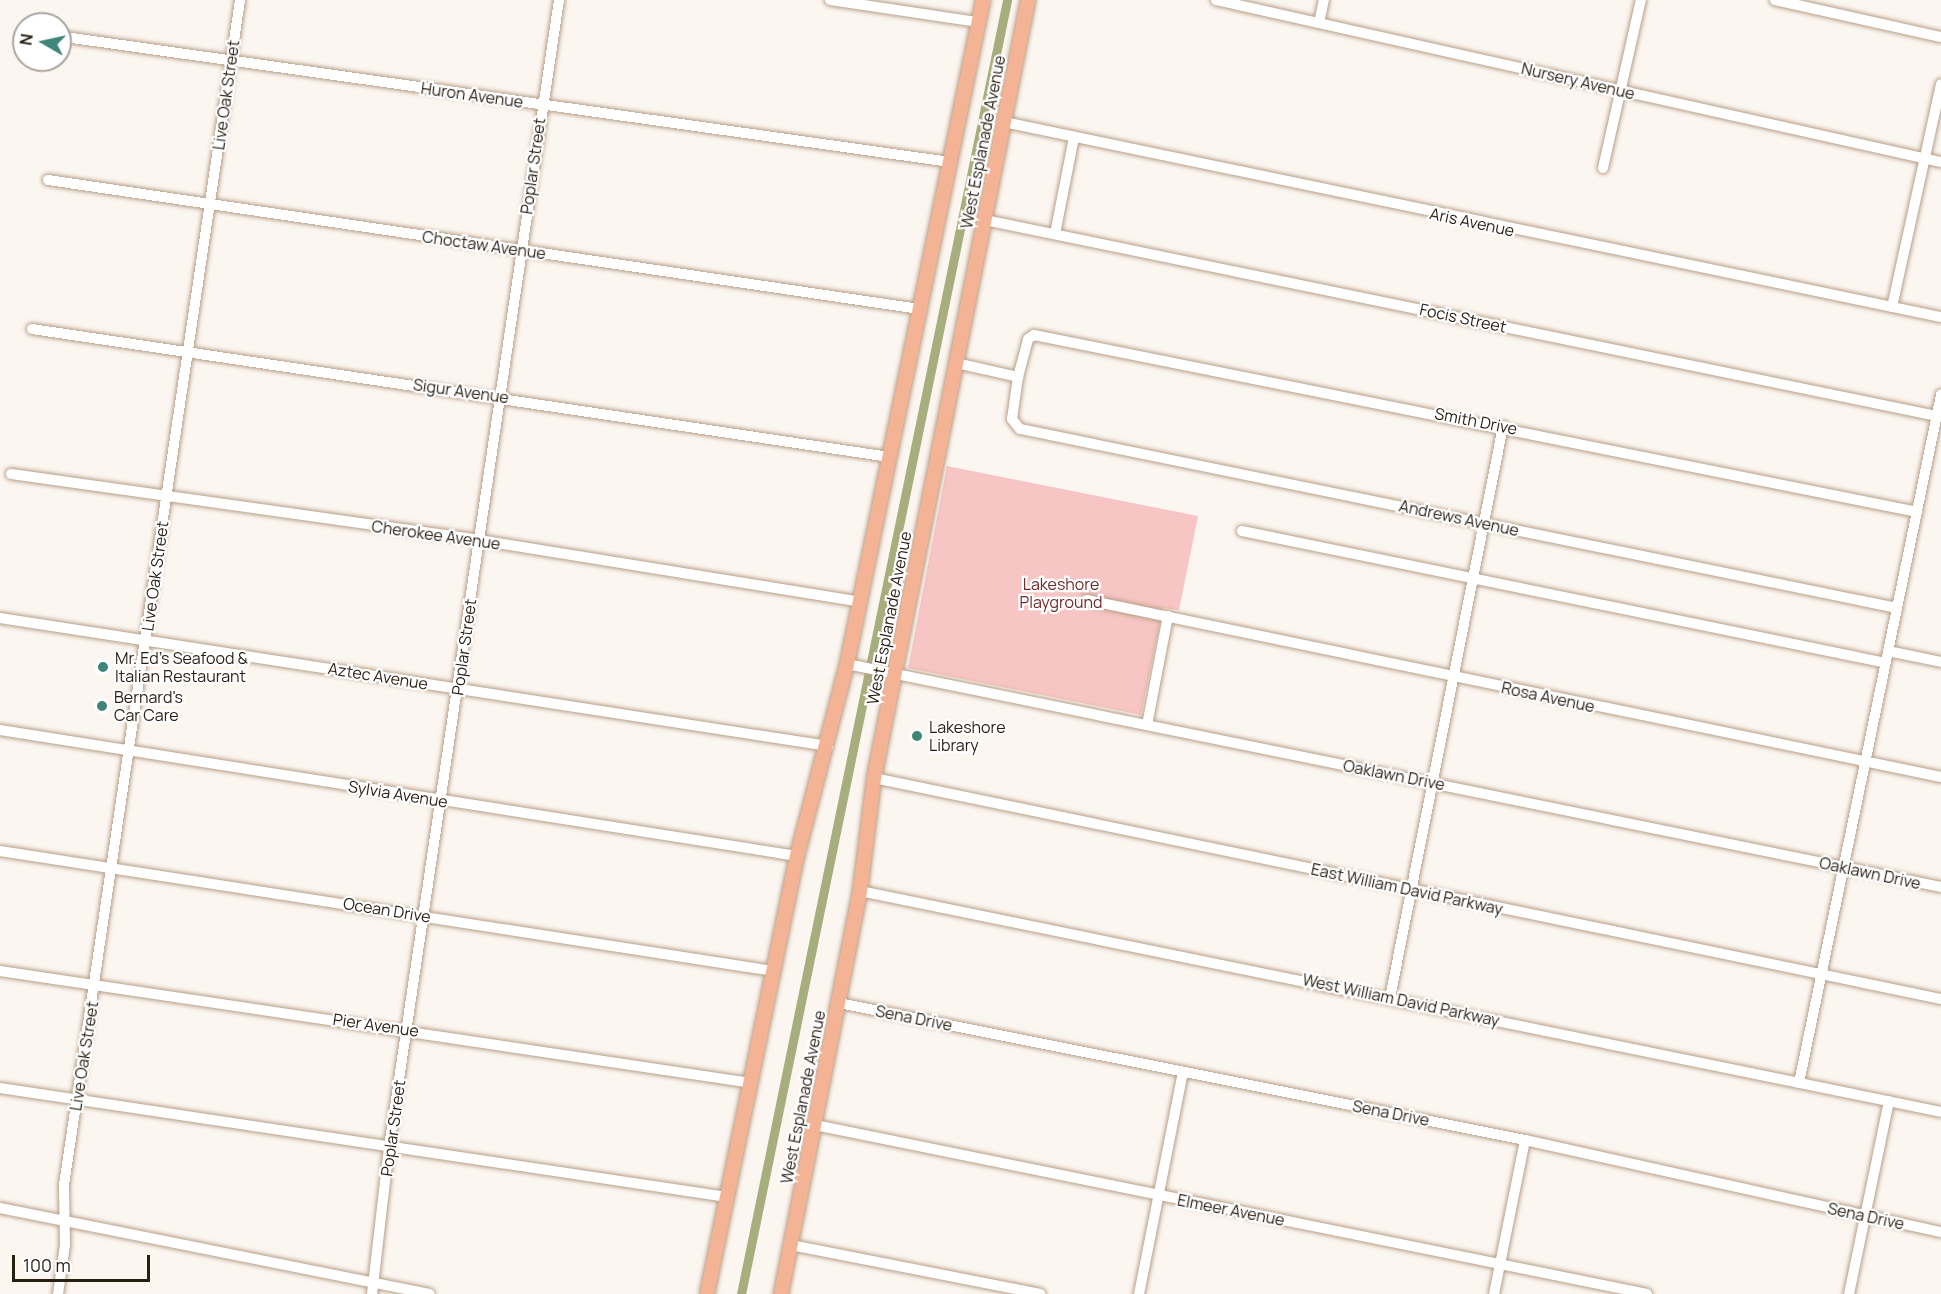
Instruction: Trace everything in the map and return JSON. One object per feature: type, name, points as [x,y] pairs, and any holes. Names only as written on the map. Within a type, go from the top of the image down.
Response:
[{"type":"main road","name":"West Esplanade Avenue","points":[[707,1294],[797,856],[852,665],[860,602],[983,0]]},
{"type":"main road","name":"West Esplanade Avenue","points":[[781,1294],[860,891],[890,673],[956,363],[1028,0]]},
{"type":"street","name":"Live Oak Street","points":[[58,1294],[64,1264],[64,1185],[240,0]]},
{"type":"street","name":"Poplar Street","points":[[373,1288],[389,1147],[559,0]]},
{"type":"street","points":[[830,0],[978,22]]},
{"type":"street","name":"Nursery Avenue","points":[[1216,0],[1941,162]]},
{"type":"street","points":[[1319,23],[1324,0]]},
{"type":"street","points":[[1603,168],[1641,0]]},
{"type":"street","points":[[1775,0],[1941,37]]},
{"type":"street","name":"Huron Avenue","points":[[72,38],[950,162]]},
{"type":"street","points":[[1892,307],[1941,84]]},
{"type":"street","name":"Aris Avenue","points":[[1004,122],[1941,317]]},
{"type":"street","points":[[1055,234],[1074,137]]},
{"type":"street","name":"Choctaw Avenue","points":[[48,180],[920,309]]},
{"type":"street","name":"Focis Street","points":[[985,220],[1939,416]]},
{"type":"street","name":"Sigur Avenue","points":[[32,329],[500,397],[889,457]]},
{"type":"street","name":"Smith Drive","points":[[1018,377],[1028,339],[1034,334],[1503,426],[1917,512]]},
{"type":"street","points":[[956,363],[1018,377]]},
{"type":"street","name":"Andrews Avenue","points":[[1018,377],[1012,419],[1020,429],[1897,608]]},
{"type":"street","points":[[1799,1083],[1917,512],[1939,416],[1941,395]]},
{"type":"street","points":[[1390,998],[1503,426]]},
{"type":"street","name":"Cherokee Avenue","points":[[11,474],[479,540],[860,602]]},
{"type":"street","points":[[1242,531],[1886,663]]},
{"type":"street","name":"Rosa Avenue","points":[[1087,600],[1941,777]]},
{"type":"street","points":[[1147,725],[1168,616]]},
{"type":"street","name":"Aztec Avenue","points":[[0,618],[828,746]]},
{"type":"street","points":[[1888,651],[1941,662]]},
{"type":"street","name":"Oaklawn Drive","points":[[852,665],[1941,887]]},
{"type":"street","name":"Sylvia Avenue","points":[[0,730],[129,753],[797,856]]},
{"type":"street","name":"East William David Parkway","points":[[874,778],[1941,999]]},
{"type":"street","name":"Ocean Drive","points":[[0,851],[112,866],[773,971]]},
{"type":"street","name":"West William David Parkway","points":[[860,891],[1941,1112]]},
{"type":"street","name":"Pier Avenue","points":[[0,970],[407,1029],[751,1083]]},
{"type":"street","name":"Sena Drive","points":[[839,1003],[1525,1140],[1941,1232]]},
{"type":"street","points":[[1139,1294],[1184,1072]]},
{"type":"street","points":[[0,1088],[727,1197]]},
{"type":"street","points":[[1850,1294],[1889,1101]]},
{"type":"street","name":"Elmeer Avenue","points":[[815,1125],[1647,1294]]},
{"type":"street","points":[[1494,1294],[1525,1140]]},
{"type":"street","points":[[0,1208],[373,1288],[429,1294]]},
{"type":"street","points":[[791,1245],[1040,1294]]},
{"type":"green space","name":"Lakeshore Playground","points":[[947,466],[1198,516],[1179,610],[1163,608],[1141,715],[908,668]]},
{"type":"waterway","points":[[741,1294],[1007,0]]},
{"type":"place","name":"Mr. Ed's Seafood & Italian Restaurant","points":[[103,667]]},
{"type":"place","name":"Bernard's Car Care","points":[[102,706]]},
{"type":"place","name":"Lakeshore Library","points":[[917,736]]}]
